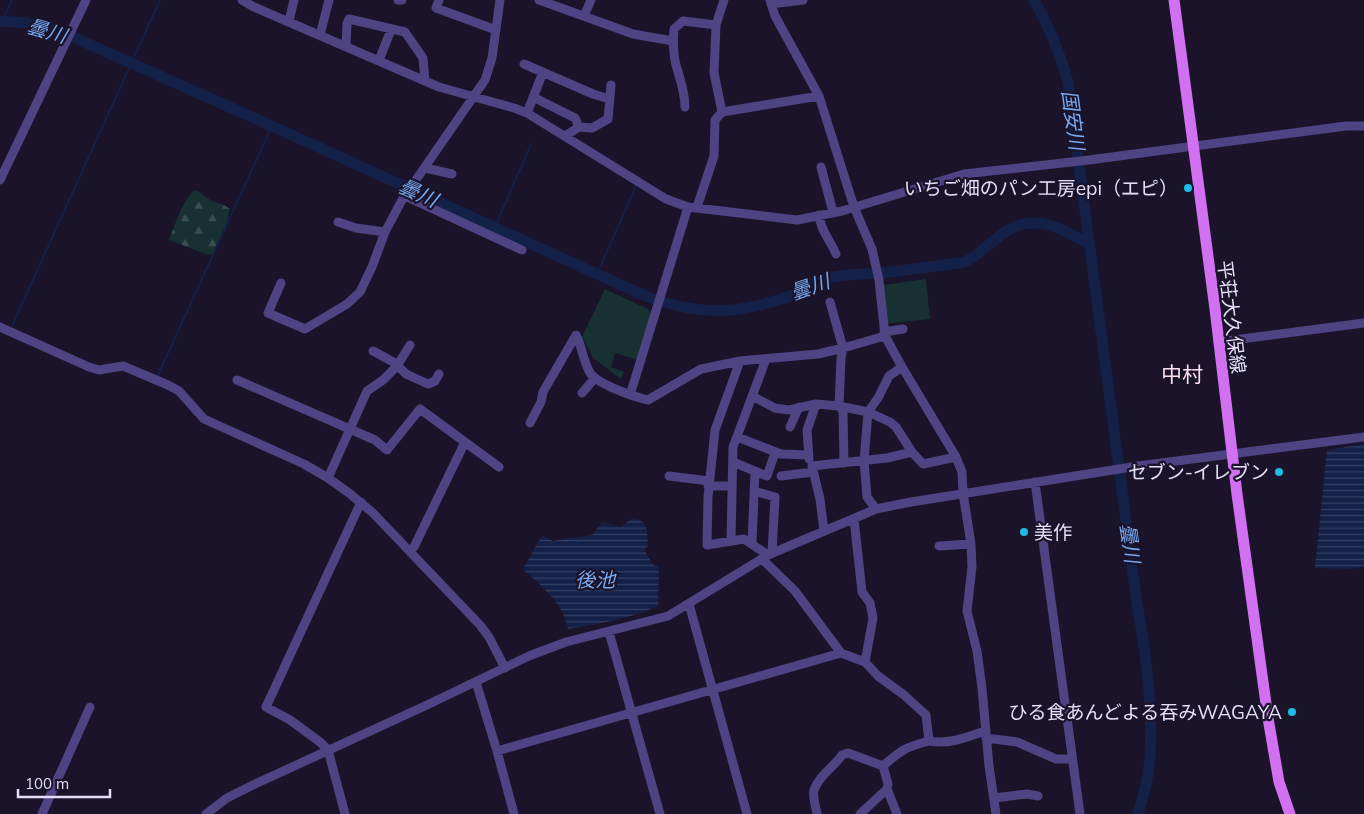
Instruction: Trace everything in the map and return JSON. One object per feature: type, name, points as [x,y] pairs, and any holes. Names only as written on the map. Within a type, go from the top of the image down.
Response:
[{"type":"main road","name":"平荘大久保線","points":[[1174,0],[1268,718],[1279,782],[1290,814]]},
{"type":"street","points":[[0,180],[86,0]]},
{"type":"street","points":[[242,0],[255,3],[289,21],[439,88],[527,113],[666,200],[693,207],[797,220],[854,207],[964,174],[1089,160],[1346,126],[1364,126]]},
{"type":"street","points":[[289,21],[294,0]]},
{"type":"street","points":[[320,35],[329,0]]},
{"type":"street","points":[[439,0],[436,8],[496,30]]},
{"type":"street","points":[[281,283],[268,313],[305,329],[347,304],[360,292],[385,232],[406,195],[474,97],[490,69],[500,0]]},
{"type":"street","points":[[584,16],[591,0]]},
{"type":"street","points":[[722,112],[714,73],[716,26],[724,0]]},
{"type":"street","points":[[804,0],[770,2],[775,16],[819,96],[854,207],[872,249],[880,280],[885,334],[902,367],[956,457],[962,472],[972,567],[967,611],[977,651],[996,814]]},
{"type":"street","points":[[543,1],[634,34],[673,41]]},
{"type":"street","points":[[346,46],[347,24],[350,19],[405,32],[423,58],[425,81]]},
{"type":"street","points":[[685,107],[676,63],[673,41],[674,29],[683,21],[716,26]]},
{"type":"street","points":[[379,60],[391,30]]},
{"type":"street","points":[[524,64],[609,99]]},
{"type":"street","points":[[527,113],[544,72]]},
{"type":"street","points":[[565,136],[579,127],[592,128],[608,119],[611,85]]},
{"type":"street","points":[[630,395],[661,296],[693,207],[714,156],[715,120],[722,112],[819,96]]},
{"type":"street","points":[[533,97],[575,118],[579,127]]},
{"type":"street","points":[[821,167],[833,212]]},
{"type":"street","points":[[425,168],[452,174]]},
{"type":"street","points":[[406,195],[522,250]]},
{"type":"street","points":[[820,215],[822,228],[830,239],[836,254]]},
{"type":"street","points":[[338,222],[356,228],[385,232]]},
{"type":"street","points":[[830,302],[844,348],[840,358],[839,406],[843,412],[844,463]]},
{"type":"street","points":[[1218,342],[1364,323]]},
{"type":"street","points":[[0,326],[89,367],[100,370],[123,366],[168,384],[179,391],[204,419],[304,464],[328,478],[361,502],[480,625],[505,668]]},
{"type":"street","points":[[530,423],[541,402],[543,392],[576,335],[589,372],[595,378],[630,395],[648,400],[701,369],[740,361],[818,354],[844,348],[903,329]]},
{"type":"street","points":[[328,478],[367,391],[383,380],[397,366],[410,345]]},
{"type":"street","points":[[373,351],[395,363],[406,374],[428,384],[435,381],[439,374]]},
{"type":"street","points":[[730,540],[733,447],[766,359]]},
{"type":"street","points":[[740,361],[715,430],[709,483],[707,545],[744,539],[768,555],[841,653],[865,662],[878,676],[904,694],[926,714],[929,741]]},
{"type":"street","points":[[876,510],[867,497],[864,461],[868,412],[878,398],[889,376],[902,367]]},
{"type":"street","points":[[582,393],[595,378]]},
{"type":"street","points":[[237,380],[375,440],[387,450],[420,409],[499,467]]},
{"type":"street","points":[[752,396],[775,408],[789,410],[816,404],[839,406],[868,412],[890,422],[896,427],[912,452],[923,464],[956,457]]},
{"type":"street","points":[[816,404],[806,430],[808,455],[820,499],[824,531]]},
{"type":"street","points":[[790,427],[799,407]]},
{"type":"street","points":[[737,437],[775,452],[808,455]]},
{"type":"street","points":[[206,814],[227,798],[529,656],[566,642],[668,616],[768,555],[876,510],[963,493],[1103,471],[1364,437]]},
{"type":"street","points":[[414,548],[465,442]]},
{"type":"street","points":[[733,462],[766,476],[775,452]]},
{"type":"street","points":[[781,476],[912,452]]},
{"type":"street","points":[[752,543],[755,471]]},
{"type":"street","points":[[669,476],[732,486]]},
{"type":"street","points":[[1036,482],[1080,814]]},
{"type":"street","points":[[754,491],[775,497],[768,555]]},
{"type":"street","points":[[345,814],[328,750],[297,726],[266,707],[361,502]]},
{"type":"street","points":[[854,519],[862,592],[870,603],[873,618],[865,662]]},
{"type":"street","points":[[939,546],[971,544]]},
{"type":"street","points":[[689,604],[747,814]]},
{"type":"street","points":[[609,632],[660,814]]},
{"type":"street","points":[[497,751],[841,653]]},
{"type":"street","points":[[476,682],[514,814]]},
{"type":"street","points":[[42,814],[90,707]]},
{"type":"street","points":[[883,766],[898,752],[907,747],[929,741],[936,742],[986,735],[1017,742],[1056,759],[1072,759]]},
{"type":"street","points":[[817,814],[814,791],[822,776],[842,755],[848,753],[883,766]]},
{"type":"street","points":[[883,766],[887,789],[897,814]]},
{"type":"street","points":[[860,814],[887,789]]},
{"type":"street","points":[[994,798],[1027,794],[1038,796]]},
{"type":"green space","points":[[195,190],[230,209],[217,248],[214,253],[208,255],[169,240],[183,206]]},
{"type":"green space","points":[[926,279],[930,319],[884,324],[883,285]]},
{"type":"green space","points":[[605,289],[648,309],[652,316],[638,360],[615,353],[611,367],[624,372],[621,379],[593,358],[582,337]]},
{"type":"water","points":[[1364,444],[1364,566],[1352,569],[1315,568],[1327,450]]},
{"type":"water","name":"後池","points":[[631,519],[641,521],[646,527],[648,546],[644,550],[654,566],[659,566],[658,606],[625,618],[568,629],[557,603],[523,569],[541,537],[543,536],[553,541],[592,535],[602,522],[620,527]]},
{"type":"waterway","points":[[0,26],[12,0]]},
{"type":"waterway","points":[[12,326],[160,0]]},
{"type":"waterway","name":"曇川","points":[[1034,0],[1054,40],[1068,82],[1146,660],[1150,697],[1150,762],[1138,814]]},
{"type":"waterway","name":"曇川","points":[[0,21],[27,23],[66,34],[643,295],[683,307],[720,310],[758,306],[798,293],[829,278],[965,262],[1005,232],[1027,223],[1049,225],[1070,233],[1090,245]]},
{"type":"waterway","points":[[158,375],[272,126]]},
{"type":"waterway","points":[[495,227],[531,144]]},
{"type":"waterway","points":[[597,274],[636,186]]},
{"type":"place","name":"いちご畑のパン工房epi（エピ）","points":[[1188,188]]},
{"type":"place","name":"セブン-イレブン","points":[[1279,472]]},
{"type":"place","name":"美作","points":[[1024,532]]},
{"type":"place","name":"ひる食あんどよる吞みWAGAYA","points":[[1292,712]]},
{"type":"district","name":"中村","points":[[1182,375]]},
{"type":"water label","name":"国安川","points":[[1073,120]]}]
